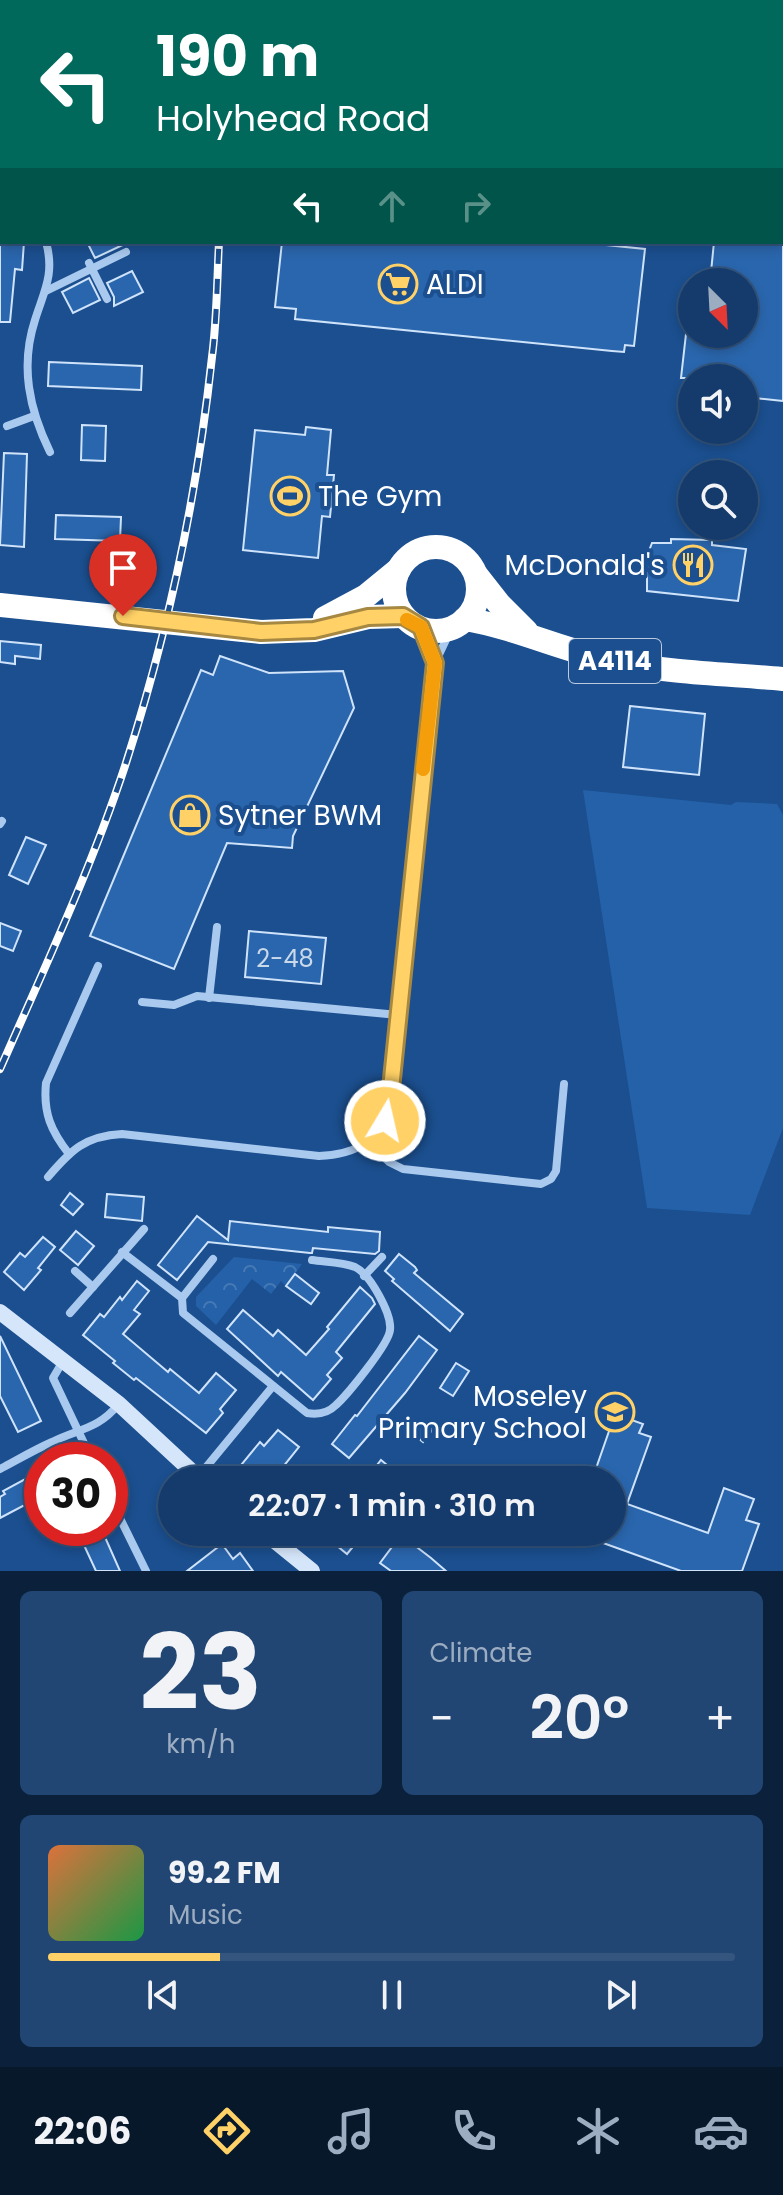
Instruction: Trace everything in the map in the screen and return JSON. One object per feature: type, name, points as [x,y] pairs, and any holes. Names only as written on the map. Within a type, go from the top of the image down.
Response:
[{"type":"highway","points":[[297,630],[354,604],[379,587],[418,551],[445,547],[465,558],[499,604],[532,636]]},
{"type":"highway","points":[[399,569],[394,593],[412,622]]},
{"type":"highway","points":[[0,605],[261,632],[329,628],[368,617],[412,622],[437,631],[458,623],[473,609],[478,594],[477,576]]},
{"type":"highway","points":[[458,623],[498,625],[532,636]]},
{"type":"highway","name":"A4114","points":[[532,636],[578,653],[621,663],[783,679]]},
{"type":"street","points":[[46,244],[50,262],[46,291],[35,319],[27,371],[28,394],[34,416],[50,452]]},
{"type":"street","points":[[46,291],[91,266],[126,252]]},
{"type":"street","points":[[91,266],[107,299]]},
{"type":"street","points":[[7,426],[34,416]]},
{"type":"street","points":[[412,622],[435,663]]},
{"type":"street","points":[[48,1177],[69,1154],[90,1139],[122,1134],[319,1156],[348,1152],[378,1132],[389,1108],[435,663],[458,623]]},
{"type":"street","points":[[209,998],[217,927]]},
{"type":"street","points":[[69,1154],[51,1129],[46,1115],[46,1083],[98,966]]},
{"type":"street","points":[[142,1002],[174,1005],[197,996],[398,1015]]},
{"type":"street","points":[[368,1141],[389,1162],[403,1169],[541,1184],[551,1179],[556,1171],[564,1084]]},
{"type":"street","points":[[70,1313],[144,1229]]},
{"type":"street","points":[[122,1252],[182,1298]]},
{"type":"street","points":[[364,1276],[382,1257]]},
{"type":"street","points":[[213,1259],[182,1298],[183,1313],[307,1413],[316,1415],[335,1407],[385,1346],[390,1331],[384,1306],[360,1270],[312,1260]]},
{"type":"street","points":[[75,1271],[93,1287]]},
{"type":"street","points":[[0,1312],[119,1404],[187,1466]]},
{"type":"street","points":[[64,1361],[53,1378],[83,1442]]},
{"type":"street","points":[[210,1466],[273,1386]]},
{"type":"street","points":[[0,1469],[55,1440],[93,1426],[107,1418],[119,1404]]},
{"type":"street","points":[[128,1534],[146,1571]]},
{"type":"street","points":[[281,1546],[312,1571]]},
{"type":"green space","points":[[583,790],[731,805],[736,802],[777,804],[783,815],[783,1128],[750,1215],[647,1208]]},
{"type":"green space","points":[[234,1257],[302,1264],[286,1286],[281,1281],[271,1294],[252,1279],[216,1325],[196,1306],[196,1297]]},
{"type":"building","points":[[0,244],[24,244],[22,270],[15,269],[10,322],[0,322]]},
{"type":"building","points":[[88,244],[125,244],[95,258]]},
{"type":"building","points":[[282,244],[596,244],[645,249],[634,346],[625,345],[624,352],[295,319],[296,309],[275,307]]},
{"type":"building","points":[[714,244],[783,244],[783,401],[758,398],[758,364],[683,364],[684,348],[758,348],[758,268],[711,268]]},
{"type":"building","points":[[132,271],[143,292],[114,306],[114,297],[107,283]]},
{"type":"building","points":[[89,278],[100,300],[73,313],[62,292]]},
{"type":"building","points":[[49,362],[142,366],[141,390],[48,386]]},
{"type":"building","points":[[82,425],[106,426],[105,461],[81,460]]},
{"type":"building","name":"The Gym","points":[[306,427],[331,430],[327,475],[334,475],[330,517],[322,516],[318,558],[243,550],[255,430],[305,435]]},
{"type":"building","points":[[4,453],[27,454],[24,547],[0,545]]},
{"type":"building","points":[[56,515],[121,517],[120,541],[55,539]]},
{"type":"building","name":"McDonald's","points":[[671,539],[712,540],[712,545],[746,549],[738,601],[647,591],[647,573],[642,573],[642,557],[647,556],[652,543],[671,543]]},
{"type":"building","points":[[0,641],[41,645],[40,659],[15,656],[15,664],[0,662]]},
{"type":"building","name":"Sytner BWM","points":[[220,656],[269,673],[343,671],[354,708],[293,836],[292,848],[227,843],[174,969],[90,936],[201,670],[213,675]]},
{"type":"building","points":[[630,706],[705,714],[699,775],[623,767]]},
{"type":"building","points":[[26,837],[46,845],[28,884],[9,875]]},
{"type":"building","points":[[0,923],[21,931],[13,951],[0,946]]},
{"type":"building","points":[[249,931],[326,938],[321,984],[245,977]]},
{"type":"building","points":[[70,1193],[83,1204],[73,1215],[61,1205]]},
{"type":"building","points":[[107,1194],[144,1197],[142,1221],[105,1217]]},
{"type":"building","points":[[197,1216],[228,1240],[230,1221],[328,1232],[328,1227],[380,1232],[379,1251],[375,1254],[313,1248],[310,1253],[208,1242],[177,1280],[158,1265]]},
{"type":"building","points":[[76,1231],[94,1246],[78,1265],[60,1250]]},
{"type":"building","points":[[43,1237],[55,1247],[24,1290],[4,1272],[20,1253],[25,1257]]},
{"type":"building","points":[[399,1254],[415,1267],[417,1270],[414,1273],[463,1314],[450,1331],[392,1281],[394,1279],[385,1271]]},
{"type":"building","points":[[295,1274],[319,1293],[311,1304],[286,1286]]},
{"type":"building","points":[[137,1281],[149,1291],[134,1310],[140,1314],[123,1334],[168,1372],[170,1369],[199,1393],[216,1373],[236,1390],[220,1409],[223,1413],[206,1433],[136,1378],[134,1380],[83,1335],[100,1314],[104,1317],[120,1297],[122,1300]]},
{"type":"building","points":[[360,1287],[375,1304],[336,1352],[342,1358],[327,1375],[331,1379],[313,1400],[281,1372],[278,1376],[227,1329],[243,1310],[273,1336],[278,1330],[306,1355]]},
{"type":"building","points":[[0,1336],[41,1421],[18,1432],[0,1396]]},
{"type":"building","points":[[419,1336],[437,1350],[349,1458],[332,1444]]},
{"type":"building","points":[[456,1363],[469,1371],[453,1396],[440,1388]]},
{"type":"building","points":[[615,1414],[643,1424],[639,1433],[651,1437],[627,1504],[708,1533],[724,1488],[754,1499],[746,1520],[759,1524],[742,1571],[681,1571],[611,1546],[626,1546],[626,1466],[597,1466]]},
{"type":"building","points":[[421,1420],[433,1429],[423,1442],[411,1432]]},
{"type":"building","points":[[278,1430],[299,1447],[284,1466],[241,1465],[260,1442],[264,1446]]},
{"type":"building","points":[[24,1480],[24,1505],[0,1518],[0,1497],[5,1494],[3,1491]]},
{"type":"building","points":[[84,1546],[109,1546],[120,1571],[96,1571]]},
{"type":"building","points":[[223,1546],[233,1559],[240,1553],[253,1571],[187,1571]]},
{"type":"building","points":[[337,1546],[354,1546],[347,1554]]},
{"type":"building","points":[[393,1546],[415,1546],[446,1571],[391,1571],[380,1563]]},
{"type":"railway","points":[[0,1069],[97,843],[125,766],[155,666],[179,564],[206,409],[214,343],[219,244]]},
{"type":"slow traffic","points":[[407,620],[421,627],[435,663],[423,769]]},
{"type":"place","name":"ALDI","points":[[398,284]]},
{"type":"place","name":"The Gym","points":[[290,496]]},
{"type":"place","name":"McDonald's","points":[[693,565]]},
{"type":"place","name":"Sytner BWM","points":[[190,815]]},
{"type":"place","name":"Moseley Primary School","points":[[615,1412]]},
{"type":"route","points":[[123,616],[261,632],[314,630],[384,616],[403,616],[421,627],[435,663],[389,1108],[385,1121]]}]
